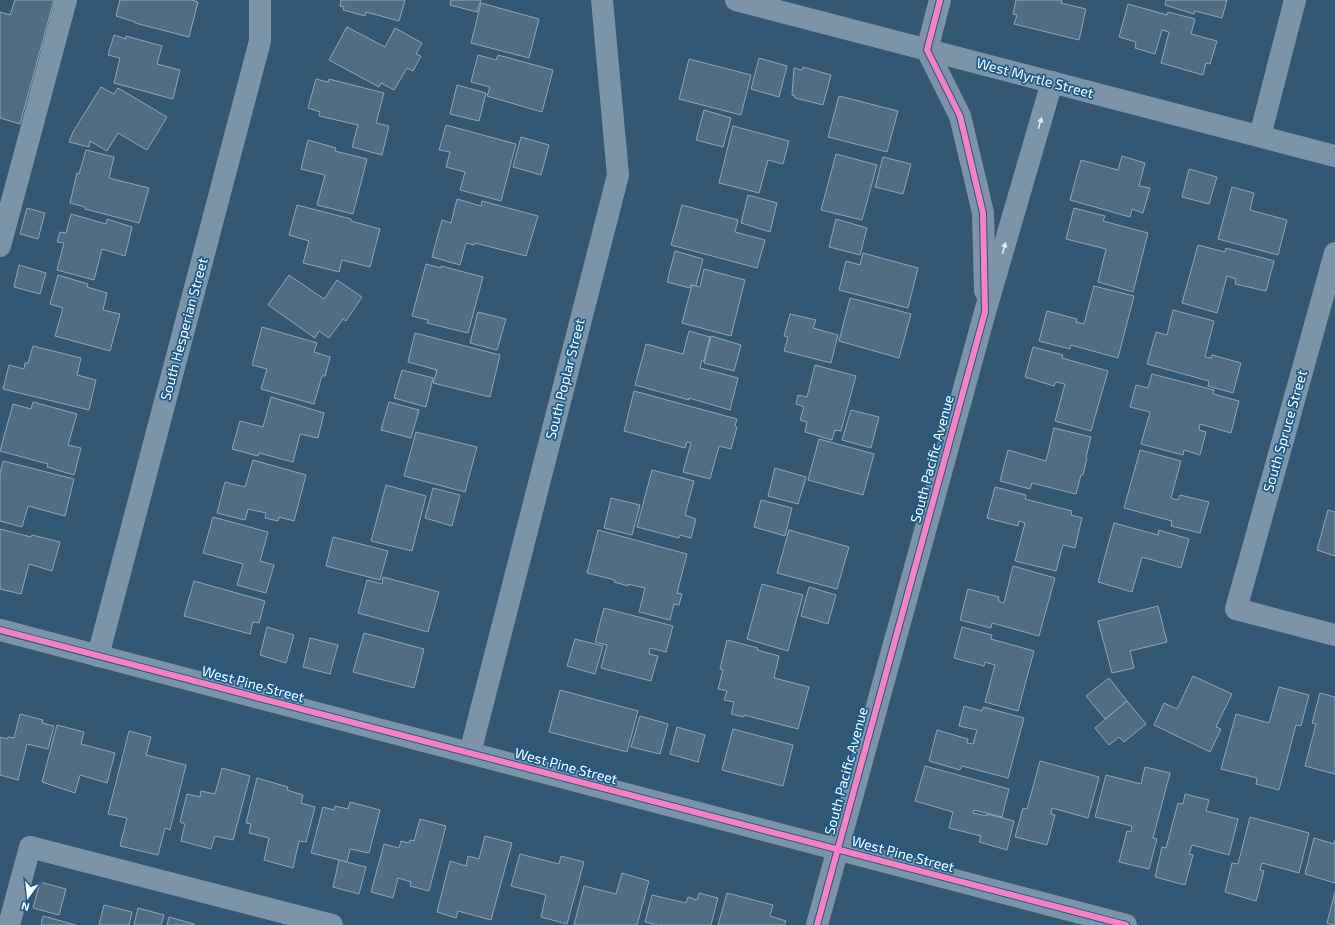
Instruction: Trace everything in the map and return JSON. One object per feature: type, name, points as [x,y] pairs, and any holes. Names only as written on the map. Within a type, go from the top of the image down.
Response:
[{"type":"street","points":[[0,246],[66,0]]},
{"type":"street","name":"South Hesperian Street","points":[[98,656],[260,41],[260,0]]},
{"type":"street","name":"South Poplar Street","points":[[470,753],[618,174],[602,0]]},
{"type":"street","name":"West Myrtle Street","points":[[736,0],[1335,156]]},
{"type":"street","points":[[927,50],[940,0]]},
{"type":"street","points":[[1260,136],[1295,0]]},
{"type":"street","name":"South Pacific Avenue","points":[[927,50],[960,116],[983,213],[985,312]]},
{"type":"street","name":"South Pacific Avenue","points":[[817,925],[985,312],[1052,82]]},
{"type":"street","name":"South Spruce Street","points":[[1335,253],[1236,609],[1335,635]]},
{"type":"street","name":"West Pine Street","points":[[0,630],[1126,925]]},
{"type":"street","points":[[9,925],[30,847],[332,925]]},
{"type":"building","points":[[15,0],[54,0],[20,124],[0,118],[0,12],[10,15]]},
{"type":"building","points":[[120,0],[192,0],[198,2],[189,37],[135,23],[116,16]]},
{"type":"building","points":[[341,0],[405,0],[399,21],[366,12],[365,16],[343,10],[344,7],[340,6]]},
{"type":"building","points":[[451,0],[481,0],[477,12],[450,5]]},
{"type":"building","points":[[1016,0],[1062,0],[1061,3],[1086,9],[1079,40],[1014,24],[1017,15],[1013,14]]},
{"type":"building","points":[[1166,0],[1227,0],[1222,18],[1195,11],[1194,14],[1165,5]]},
{"type":"building","points":[[481,3],[539,19],[529,58],[471,43]]},
{"type":"building","points":[[1128,4],[1167,15],[1168,12],[1195,19],[1191,34],[1217,41],[1210,64],[1206,63],[1203,75],[1161,63],[1169,32],[1162,30],[1155,54],[1135,48],[1136,42],[1119,37]]},
{"type":"building","points":[[347,27],[385,47],[395,28],[422,43],[416,54],[421,56],[413,71],[407,68],[394,90],[381,83],[379,87],[329,60]]},
{"type":"building","points":[[114,35],[126,39],[126,36],[162,46],[157,64],[180,70],[173,99],[114,83],[120,58],[108,55]]},
{"type":"building","points":[[478,55],[496,60],[498,55],[553,70],[542,112],[487,96],[490,87],[471,82]]},
{"type":"building","points":[[759,58],[787,66],[779,97],[751,89]]},
{"type":"building","points":[[689,59],[751,75],[741,115],[679,99]]},
{"type":"building","points":[[803,67],[831,75],[823,105],[795,98],[795,96],[792,95],[794,68],[802,70]]},
{"type":"building","points":[[316,79],[328,82],[329,79],[384,93],[376,123],[389,126],[382,155],[352,147],[358,125],[319,116],[320,112],[308,108]]},
{"type":"building","points":[[457,85],[486,93],[479,121],[450,114]]},
{"type":"building","points":[[101,87],[114,94],[118,88],[167,117],[147,150],[118,133],[107,151],[90,141],[89,147],[69,142],[73,132]]},
{"type":"building","points":[[839,96],[898,111],[887,152],[828,137]]},
{"type":"building","points":[[704,110],[731,118],[723,147],[696,140]]},
{"type":"building","points":[[446,125],[516,144],[501,201],[460,190],[465,172],[446,167],[450,152],[439,150]]},
{"type":"building","points":[[733,126],[789,141],[783,164],[768,160],[759,193],[719,183]]},
{"type":"building","points":[[521,137],[549,145],[541,175],[513,167]]},
{"type":"building","points":[[308,140],[336,148],[335,151],[367,159],[353,214],[317,205],[325,175],[301,169]]},
{"type":"building","points":[[86,150],[114,157],[109,178],[149,188],[139,223],[85,209],[85,207],[70,203],[77,173],[79,174]]},
{"type":"building","points":[[836,154],[877,165],[862,220],[821,210]]},
{"type":"building","points":[[1122,156],[1145,163],[1139,186],[1150,188],[1143,213],[1132,209],[1130,217],[1070,200],[1081,160],[1118,170]]},
{"type":"building","points":[[883,157],[911,164],[903,194],[875,187]]},
{"type":"building","points":[[1189,169],[1217,177],[1209,204],[1182,197]]},
{"type":"building","points":[[1232,187],[1254,193],[1250,210],[1287,220],[1278,255],[1218,239]]},
{"type":"building","points":[[748,195],[777,203],[770,232],[741,223]]},
{"type":"building","points":[[457,199],[481,206],[482,201],[538,216],[526,256],[475,243],[474,245],[466,243],[460,265],[432,257],[442,220],[451,223]]},
{"type":"building","points":[[297,205],[351,219],[351,221],[380,229],[370,267],[342,260],[339,272],[303,263],[309,241],[289,235]]},
{"type":"building","points":[[682,205],[738,220],[735,232],[765,240],[757,268],[671,245]]},
{"type":"building","points":[[27,208],[45,213],[38,239],[20,234]]},
{"type":"building","points":[[1074,208],[1105,216],[1103,221],[1148,233],[1133,292],[1098,282],[1106,249],[1066,239]]},
{"type":"building","points":[[71,214],[106,224],[107,219],[132,227],[125,256],[102,249],[94,280],[57,270],[64,243],[57,242],[60,232],[66,233]]},
{"type":"building","points":[[836,219],[867,228],[860,255],[829,247]]},
{"type":"building","points":[[1198,245],[1225,252],[1226,248],[1274,261],[1266,291],[1235,284],[1236,279],[1227,276],[1217,313],[1182,303]]},
{"type":"building","points":[[675,251],[703,259],[696,286],[691,285],[690,288],[667,282]]},
{"type":"building","points":[[863,253],[918,268],[908,308],[839,290],[846,261],[860,265]]},
{"type":"building","points":[[426,264],[441,268],[441,266],[483,277],[468,333],[427,323],[428,320],[412,316]]},
{"type":"building","points":[[19,265],[46,273],[40,294],[14,287]]},
{"type":"building","points":[[704,269],[745,280],[731,336],[682,323],[692,285],[700,287]]},
{"type":"building","points":[[58,275],[88,284],[87,287],[107,293],[103,310],[120,314],[110,351],[55,336],[63,308],[50,304]]},
{"type":"building","points":[[289,275],[324,299],[337,280],[362,297],[346,321],[343,319],[329,338],[319,331],[315,338],[268,305]]},
{"type":"building","points":[[1094,286],[1134,296],[1118,358],[1071,345],[1070,349],[1039,341],[1047,311],[1077,319],[1076,322],[1084,324]]},
{"type":"building","points":[[850,298],[911,314],[899,358],[839,341]]},
{"type":"building","points":[[1173,310],[1214,321],[1205,357],[1211,358],[1212,355],[1241,363],[1233,393],[1208,386],[1209,381],[1147,364],[1156,332],[1167,335]]},
{"type":"building","points":[[478,312],[506,319],[497,350],[470,343]]},
{"type":"building","points":[[790,314],[816,320],[813,328],[838,335],[831,363],[784,351],[788,337],[784,336]]},
{"type":"building","points":[[262,327],[317,343],[314,352],[330,357],[325,376],[322,376],[314,404],[261,389],[267,369],[252,365]]},
{"type":"building","points":[[689,331],[710,337],[704,361],[702,360],[700,368],[738,378],[730,410],[635,385],[646,344],[683,354]]},
{"type":"building","points":[[415,333],[500,355],[490,397],[433,383],[437,370],[408,362]]},
{"type":"building","points":[[711,336],[741,345],[734,371],[704,363]]},
{"type":"building","points":[[33,346],[81,358],[77,375],[96,380],[89,410],[3,389],[9,365],[24,369],[25,363],[28,363]]},
{"type":"building","points":[[1033,347],[1063,355],[1062,358],[1108,371],[1091,431],[1055,421],[1065,384],[1056,382],[1054,386],[1025,377]]},
{"type":"building","points":[[815,365],[856,376],[841,431],[835,430],[832,440],[805,432],[807,422],[800,420],[804,407],[796,404],[798,395],[807,397]]},
{"type":"building","points":[[402,370],[433,378],[426,407],[394,398]]},
{"type":"building","points":[[1152,374],[1214,390],[1213,394],[1239,401],[1231,433],[1200,424],[1199,430],[1206,432],[1200,455],[1184,450],[1183,455],[1141,444],[1150,412],[1130,407],[1136,385],[1148,388]]},
{"type":"building","points":[[634,391],[737,419],[735,426],[737,427],[731,449],[719,446],[710,479],[683,472],[691,443],[687,442],[685,448],[624,431]]},
{"type":"building","points":[[271,397],[324,413],[318,438],[300,434],[293,462],[259,453],[258,456],[232,449],[240,421],[263,427]]},
{"type":"building","points":[[33,402],[77,414],[68,445],[81,448],[74,475],[47,467],[48,464],[0,451],[13,404],[31,409]]},
{"type":"building","points":[[389,402],[419,410],[411,438],[381,430]]},
{"type":"building","points":[[851,410],[879,417],[871,448],[842,440]]},
{"type":"building","points":[[1054,428],[1091,437],[1083,475],[1081,475],[1076,494],[1032,483],[1030,489],[1000,481],[1008,450],[1046,461]]},
{"type":"building","points":[[416,432],[477,447],[465,492],[404,476]]},
{"type":"building","points":[[819,439],[874,454],[863,495],[808,480]]},
{"type":"building","points":[[1140,450],[1181,461],[1171,498],[1178,500],[1180,495],[1209,502],[1200,533],[1171,526],[1172,521],[1124,508]]},
{"type":"building","points":[[253,460],[306,475],[294,521],[279,517],[278,521],[265,518],[266,513],[248,509],[245,520],[217,513],[225,482],[245,487]]},
{"type":"building","points":[[3,461],[74,479],[65,516],[28,506],[22,527],[0,521],[0,474]]},
{"type":"building","points":[[775,468],[806,477],[798,504],[768,496]]},
{"type":"building","points":[[652,470],[694,481],[685,515],[696,519],[691,538],[680,535],[679,538],[637,527]]},
{"type":"building","points":[[386,485],[426,496],[412,551],[371,541]]},
{"type":"building","points":[[995,487],[1026,495],[1025,499],[1072,511],[1071,515],[1082,518],[1075,548],[1063,545],[1056,571],[1015,561],[1025,523],[1019,521],[1018,526],[987,518]]},
{"type":"building","points":[[433,488],[460,495],[452,526],[425,518]]},
{"type":"building","points":[[611,498],[640,505],[632,535],[604,528]]},
{"type":"building","points":[[761,500],[792,508],[785,536],[754,527]]},
{"type":"building","points":[[1328,510],[1335,512],[1335,556],[1317,550]]},
{"type":"building","points":[[213,517],[268,532],[260,561],[274,565],[266,593],[237,585],[243,564],[203,553]]},
{"type":"building","points":[[1114,523],[1158,535],[1159,530],[1189,539],[1181,568],[1142,557],[1132,592],[1098,582]]},
{"type":"building","points":[[0,529],[31,537],[32,535],[60,542],[52,571],[29,564],[21,594],[0,589]]},
{"type":"building","points":[[598,530],[687,554],[677,593],[682,594],[679,605],[674,604],[670,620],[639,612],[645,588],[628,584],[628,586],[614,582],[615,580],[587,573]]},
{"type":"building","points":[[789,530],[849,547],[837,589],[777,573]]},
{"type":"building","points":[[333,537],[388,551],[380,580],[326,566]]},
{"type":"building","points":[[1013,566],[1055,578],[1039,636],[992,623],[991,628],[960,620],[968,589],[999,597],[998,601],[1004,603]]},
{"type":"building","points":[[383,577],[439,592],[428,632],[358,613],[367,580],[382,584]]},
{"type":"building","points":[[194,581],[265,601],[259,623],[253,622],[250,634],[184,616]]},
{"type":"building","points":[[762,584],[803,595],[788,651],[747,639]]},
{"type":"building","points":[[809,587],[836,595],[828,624],[801,616]]},
{"type":"building","points":[[1158,606],[1167,642],[1130,651],[1134,668],[1112,673],[1098,621]]},
{"type":"building","points":[[604,608],[673,626],[666,652],[650,648],[649,654],[658,656],[651,681],[601,668],[607,645],[595,642]]},
{"type":"building","points":[[267,627],[294,635],[286,663],[260,655]]},
{"type":"building","points":[[962,627],[992,635],[991,639],[1034,651],[1018,711],[985,702],[995,665],[985,662],[984,666],[954,658]]},
{"type":"building","points":[[364,633],[424,649],[414,688],[353,672]]},
{"type":"building","points":[[310,638],[338,645],[330,674],[303,667]]},
{"type":"building","points":[[575,639],[603,646],[595,674],[567,666]]},
{"type":"building","points":[[727,640],[758,648],[757,650],[779,656],[774,678],[809,687],[798,729],[744,715],[744,717],[731,714],[734,702],[724,700],[727,691],[718,689],[723,670],[720,669]]},
{"type":"building","points":[[1193,676],[1232,694],[1216,727],[1221,729],[1210,752],[1154,725],[1164,703],[1177,709]]},
{"type":"building","points":[[1109,678],[1127,701],[1105,719],[1086,696]]},
{"type":"building","points":[[1279,687],[1309,695],[1301,726],[1296,725],[1279,790],[1256,784],[1257,778],[1221,769],[1236,714],[1269,723]]},
{"type":"building","points":[[560,690],[638,711],[627,752],[549,732]]},
{"type":"building","points":[[1320,693],[1335,697],[1335,774],[1305,766],[1316,724],[1312,723]]},
{"type":"building","points":[[1127,701],[1146,724],[1124,742],[1119,737],[1109,745],[1095,728]]},
{"type":"building","points":[[964,706],[982,711],[983,707],[1024,718],[1008,778],[962,766],[960,770],[929,761],[937,730],[968,739],[967,743],[973,744],[977,730],[959,726]]},
{"type":"building","points":[[20,714],[43,720],[42,723],[54,726],[48,749],[27,744],[18,780],[0,775],[0,737],[7,739],[8,737],[14,738]]},
{"type":"building","points":[[640,716],[668,724],[660,754],[631,747]]},
{"type":"building","points":[[57,725],[84,732],[81,744],[115,753],[107,783],[80,775],[75,793],[42,782]]},
{"type":"building","points":[[677,727],[705,735],[698,762],[670,754]]},
{"type":"building","points":[[733,729],[793,745],[783,786],[722,770]]},
{"type":"building","points":[[129,731],[151,737],[146,755],[186,765],[170,830],[165,828],[158,855],[120,846],[127,818],[108,814]]},
{"type":"building","points":[[1040,761],[1099,777],[1088,818],[1052,808],[1051,814],[1055,815],[1047,845],[1015,837],[1023,808],[1027,809]]},
{"type":"building","points":[[925,766],[1009,789],[1002,817],[974,810],[973,813],[987,816],[987,814],[1014,821],[1007,850],[979,842],[981,836],[949,828],[953,812],[915,801]]},
{"type":"building","points":[[1145,767],[1170,773],[1153,838],[1157,839],[1149,869],[1119,862],[1127,831],[1131,832],[1132,826],[1095,817],[1106,775],[1141,784]]},
{"type":"building","points":[[222,768],[250,776],[233,840],[215,836],[211,849],[181,841],[185,824],[180,822],[187,794],[200,797],[201,791],[215,794]]},
{"type":"building","points":[[257,778],[288,787],[287,790],[303,795],[301,803],[315,807],[306,842],[299,841],[293,868],[264,860],[269,838],[249,833],[251,824],[246,823]]},
{"type":"building","points":[[1185,794],[1209,800],[1206,811],[1238,819],[1229,855],[1192,845],[1189,854],[1193,855],[1185,885],[1155,877],[1162,847],[1166,848],[1178,803],[1183,804]]},
{"type":"building","points":[[350,802],[380,810],[369,853],[350,849],[347,862],[311,853],[323,807],[334,810],[335,806],[348,809]]},
{"type":"building","points":[[1250,817],[1309,833],[1299,873],[1262,863],[1260,870],[1264,871],[1256,901],[1225,892],[1232,863],[1238,864]]},
{"type":"building","points":[[420,819],[446,826],[429,891],[410,886],[411,882],[398,878],[393,898],[371,892],[384,844],[399,848],[401,841],[409,843],[410,840],[414,841]]},
{"type":"building","points":[[485,836],[512,843],[491,920],[458,911],[456,918],[437,912],[450,861],[466,866],[468,856],[479,859]]},
{"type":"building","points":[[1314,838],[1334,844],[1335,840],[1335,883],[1305,874]]},
{"type":"building","points":[[520,854],[559,864],[561,856],[584,862],[567,924],[541,917],[546,895],[511,886]]},
{"type":"building","points":[[339,860],[366,867],[359,894],[333,887]]},
{"type":"building","points":[[622,873],[649,881],[637,925],[574,925],[584,886],[616,894]]},
{"type":"building","points":[[40,882],[66,889],[59,915],[33,908]]},
{"type":"building","points":[[1335,892],[1335,925],[1334,925],[1327,923]]},
{"type":"building","points":[[699,893],[718,898],[711,925],[658,925],[645,922],[652,895],[686,903],[688,897],[697,900]]},
{"type":"building","points":[[727,893],[773,905],[770,916],[786,921],[784,925],[718,925]]},
{"type":"building","points":[[104,905],[132,912],[129,925],[99,925]]},
{"type":"building","points":[[138,908],[164,915],[161,925],[134,925]]},
{"type":"building","points":[[43,916],[76,925],[41,925]]},
{"type":"building","points":[[169,917],[194,924],[194,925],[167,925]]},
{"type":"cycle path","points":[[817,925],[985,312],[983,213],[960,116],[927,50],[940,0]]},
{"type":"cycle path","points":[[0,630],[1126,925]]}]
